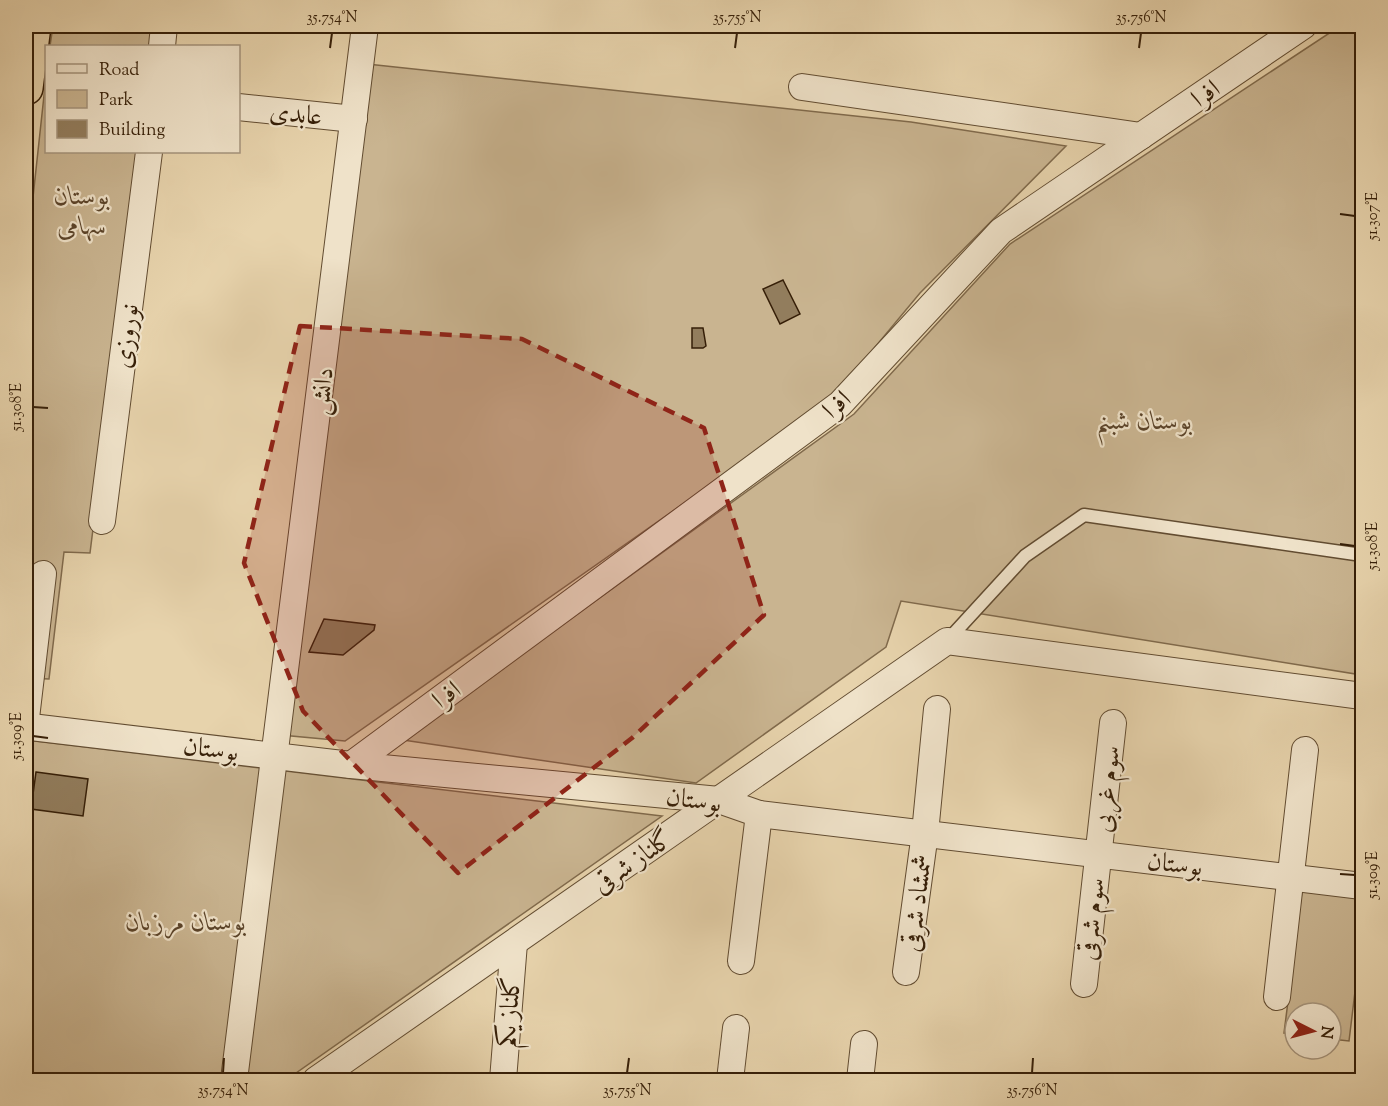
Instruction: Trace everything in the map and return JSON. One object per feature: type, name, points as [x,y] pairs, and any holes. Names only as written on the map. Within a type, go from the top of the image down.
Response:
[{"type":"highway","points":[[26,88],[34,26]]},
{"type":"street","points":[[162,45],[164,26]]},
{"type":"street","name":"دانش","points":[[234,1080],[365,26]]},
{"type":"street","name":"افرا","points":[[351,765],[840,404],[1001,231],[1303,26]]},
{"type":"street","points":[[802,87],[1141,136]]},
{"type":"street","name":"عابدی","points":[[240,107],[354,119]]},
{"type":"street","name":"نوروزی","points":[[102,521],[149,153]]},
{"type":"street","name":"بوستان","points":[[43,574],[26,720],[31,727],[351,765],[719,800],[759,814],[1362,886]]},
{"type":"street","points":[[947,641],[1362,696]]},
{"type":"street","name":"گلناز شرقی","points":[[316,1080],[947,641]]},
{"type":"street","name":"شمشاد شرقی","points":[[906,972],[925,833],[937,709]]},
{"type":"street","name":"سوم غربی","points":[[1098,854],[1113,723]]},
{"type":"street","points":[[1277,997],[1305,750]]},
{"type":"street","points":[[741,962],[759,814]]},
{"type":"street","name":"سوم شرقی","points":[[1084,984],[1098,854]]},
{"type":"street","name":"گلناز یکم","points":[[503,1080],[514,943]]},
{"type":"street","points":[[730,1080],[736,1028]]},
{"type":"street","points":[[860,1080],[864,1044]]},
{"type":"lane","points":[[947,641],[1025,556],[1084,515],[1362,555]]},
{"type":"highlighted area","points":[[300,326],[522,339],[704,428],[764,615],[632,738],[458,873],[303,711],[244,563]]},
{"type":"green space","points":[[53,26],[153,26],[151,45],[50,45]]},
{"type":"green space","name":"بوستان شبنم","points":[[1340,26],[1362,26],[1362,675],[901,601],[886,647],[696,783],[403,740],[854,414],[1010,244]]},
{"type":"green space","points":[[367,64],[911,122],[1066,146],[920,293],[851,376],[819,406],[345,741],[281,735]]},
{"type":"green space","name":"بوستان سهامی","points":[[45,86],[45,153],[140,153],[90,553],[64,552],[49,679],[26,678],[26,262]]},
{"type":"green space","name":"بوستان مرزبان","points":[[26,740],[662,816],[286,1080],[26,1080]]},
{"type":"green space","points":[[1303,883],[1362,890],[1362,967],[1358,967],[1349,1041],[1343,1040],[1343,1001],[1288,1001]]},
{"type":"building","points":[[783,280],[800,314],[780,324],[763,289]]},
{"type":"building","points":[[692,328],[703,328],[706,346],[703,348],[692,348]]},
{"type":"building","points":[[324,619],[375,625],[374,630],[343,655],[309,652]]},
{"type":"building","points":[[36,772],[88,779],[83,816],[31,809]]}]
